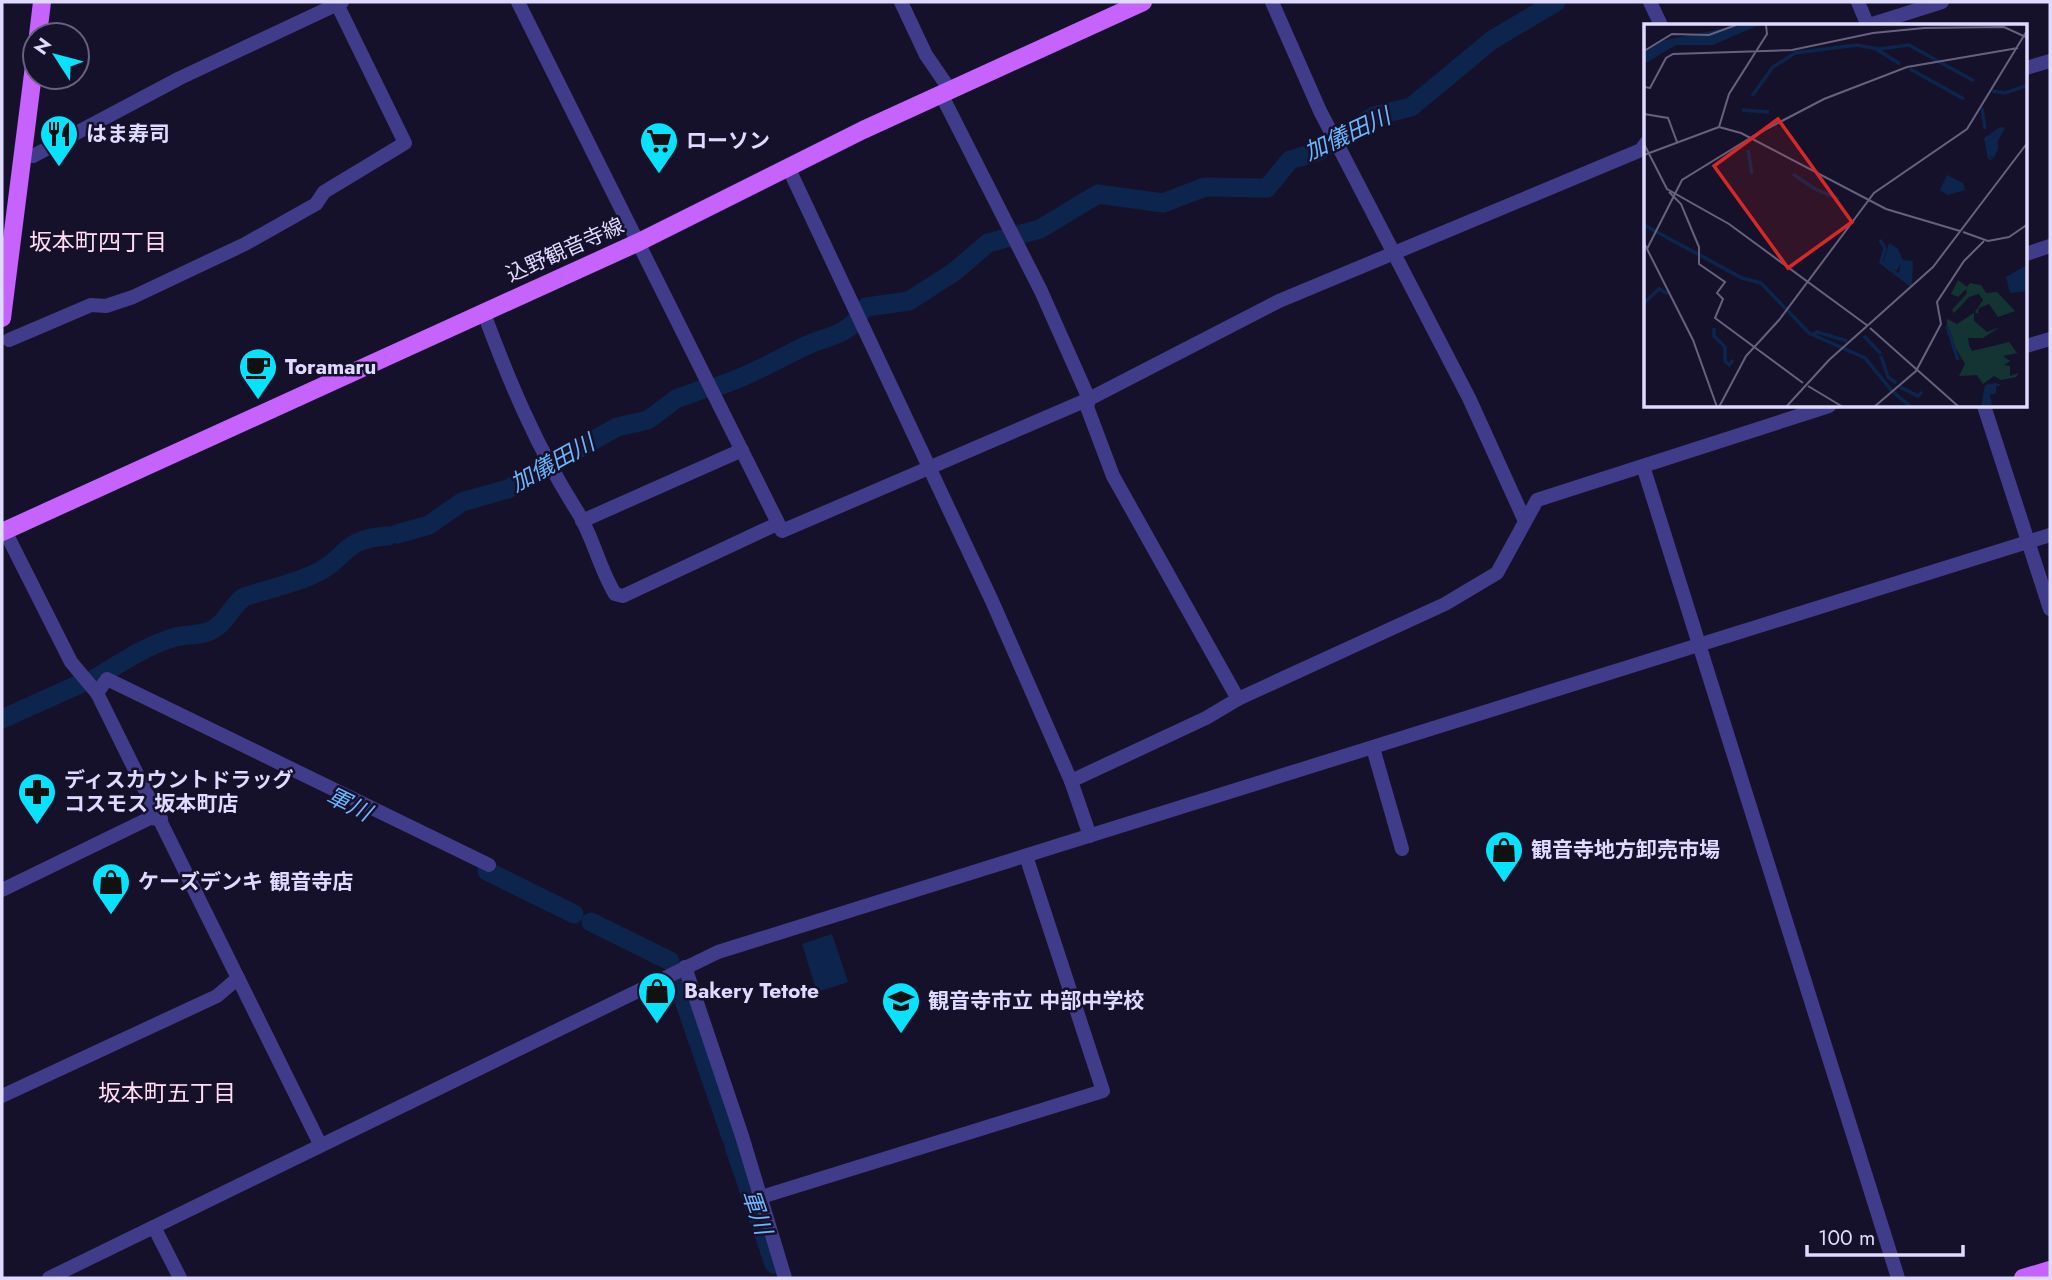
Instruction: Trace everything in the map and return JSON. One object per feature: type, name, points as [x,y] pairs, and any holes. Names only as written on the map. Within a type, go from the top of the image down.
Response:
[{"type":"main road","points":[[40,21],[42,2]]},
{"type":"main road","name":"込野観音寺線","points":[[3,532],[639,242],[788,167],[1143,2]]},
{"type":"main road","points":[[2,318],[31,91]]},
{"type":"main road","points":[[2024,1278],[2050,1270]]},
{"type":"street","points":[[518,2],[782,531],[1088,399],[1279,301],[1395,255],[1641,150],[1644,146]]},
{"type":"street","points":[[901,2],[1041,291],[1088,399],[1087,407],[1113,476],[1238,699]]},
{"type":"street","points":[[1272,2],[1320,111],[1469,398],[1524,519]]},
{"type":"street","points":[[1650,2],[1660,23]]},
{"type":"street","points":[[1858,2],[1866,24]]},
{"type":"street","points":[[1873,24],[1942,2]]},
{"type":"street","points":[[9,340],[91,305],[106,306],[133,296],[245,244],[316,204],[324,192],[405,143],[340,3],[180,78],[33,156]]},
{"type":"street","points":[[2028,67],[2050,61]]},
{"type":"street","points":[[788,167],[931,469],[1071,781],[1090,836]]},
{"type":"street","points":[[2028,253],[2050,246]]},
{"type":"street","points":[[484,311],[511,386],[548,465],[582,522],[611,589],[619,597],[777,524]]},
{"type":"street","points":[[2028,345],[2050,339]]},
{"type":"street","points":[[1071,781],[1206,718],[1238,699],[1445,604],[1497,573],[1524,519],[1537,500],[1823,408]]},
{"type":"street","points":[[1985,408],[2050,609]]},
{"type":"street","points":[[582,522],[742,450]]},
{"type":"street","points":[[1643,466],[1898,1278]]},
{"type":"street","points":[[3,532],[71,662],[97,693],[154,814],[162,820],[318,1140]]},
{"type":"street","points":[[49,1278],[718,952],[2050,535]]},
{"type":"street","points":[[97,693],[107,679],[489,865]]},
{"type":"street","points":[[1373,748],[1402,849]]},
{"type":"street","points":[[2,890],[150,818],[162,820]]},
{"type":"street","points":[[758,1198],[1103,1091],[1026,856]]},
{"type":"street","points":[[685,967],[742,1136],[758,1198],[785,1278]]},
{"type":"street","points":[[2,1096],[217,996],[238,978]]},
{"type":"street","points":[[154,1227],[180,1278]]},
{"type":"water","points":[[832,934],[848,982],[817,992],[802,944]]},
{"type":"waterway","name":"加儀田川","points":[[859,313],[866,307],[909,301],[954,272],[988,243],[1040,229],[1098,194],[1163,203],[1205,187],[1267,188],[1290,160],[1317,152],[1374,116],[1411,107],[1492,40],[1556,2]]},
{"type":"waterway","name":"加儀田川","points":[[715,387],[838,334],[855,322]]},
{"type":"waterway","name":"加儀田川","points":[[397,534],[429,525],[462,502],[508,489],[617,427],[648,420],[676,399],[706,388]]},
{"type":"waterway","name":"加儀田川","points":[[94,679],[162,642],[210,631],[220,624],[244,597],[312,575],[333,563],[352,545],[388,536]]},
{"type":"waterway","name":"加儀田川","points":[[2,719],[82,683]]},
{"type":"waterway","name":"軍川","points":[[487,871],[574,914]]},
{"type":"waterway","name":"軍川","points":[[591,922],[670,961]]},
{"type":"waterway","name":"軍川","points":[[677,980],[731,1137]]},
{"type":"waterway","name":"軍川","points":[[734,1146],[774,1264]]},
{"type":"place","name":"はま寿司","points":[[59,168]]},
{"type":"place","name":"ローソン","points":[[659,175]]},
{"type":"place","name":"Toramaru","points":[[258,401]]},
{"type":"place","name":"ディスカウントドラッグ コスモス 坂本町店","points":[[37,826]]},
{"type":"place","name":"観音寺地方卸売市場","points":[[1504,884]]},
{"type":"place","name":"ケーズデンキ 観音寺店","points":[[111,916]]},
{"type":"place","name":"Bakery Tetote","points":[[657,1025]]},
{"type":"place","name":"観音寺市立 中部中学校","points":[[901,1035]]},
{"type":"district","name":"坂本町四丁目","points":[[98,242]]},
{"type":"district","name":"坂本町五丁目","points":[[167,1093]]}]
